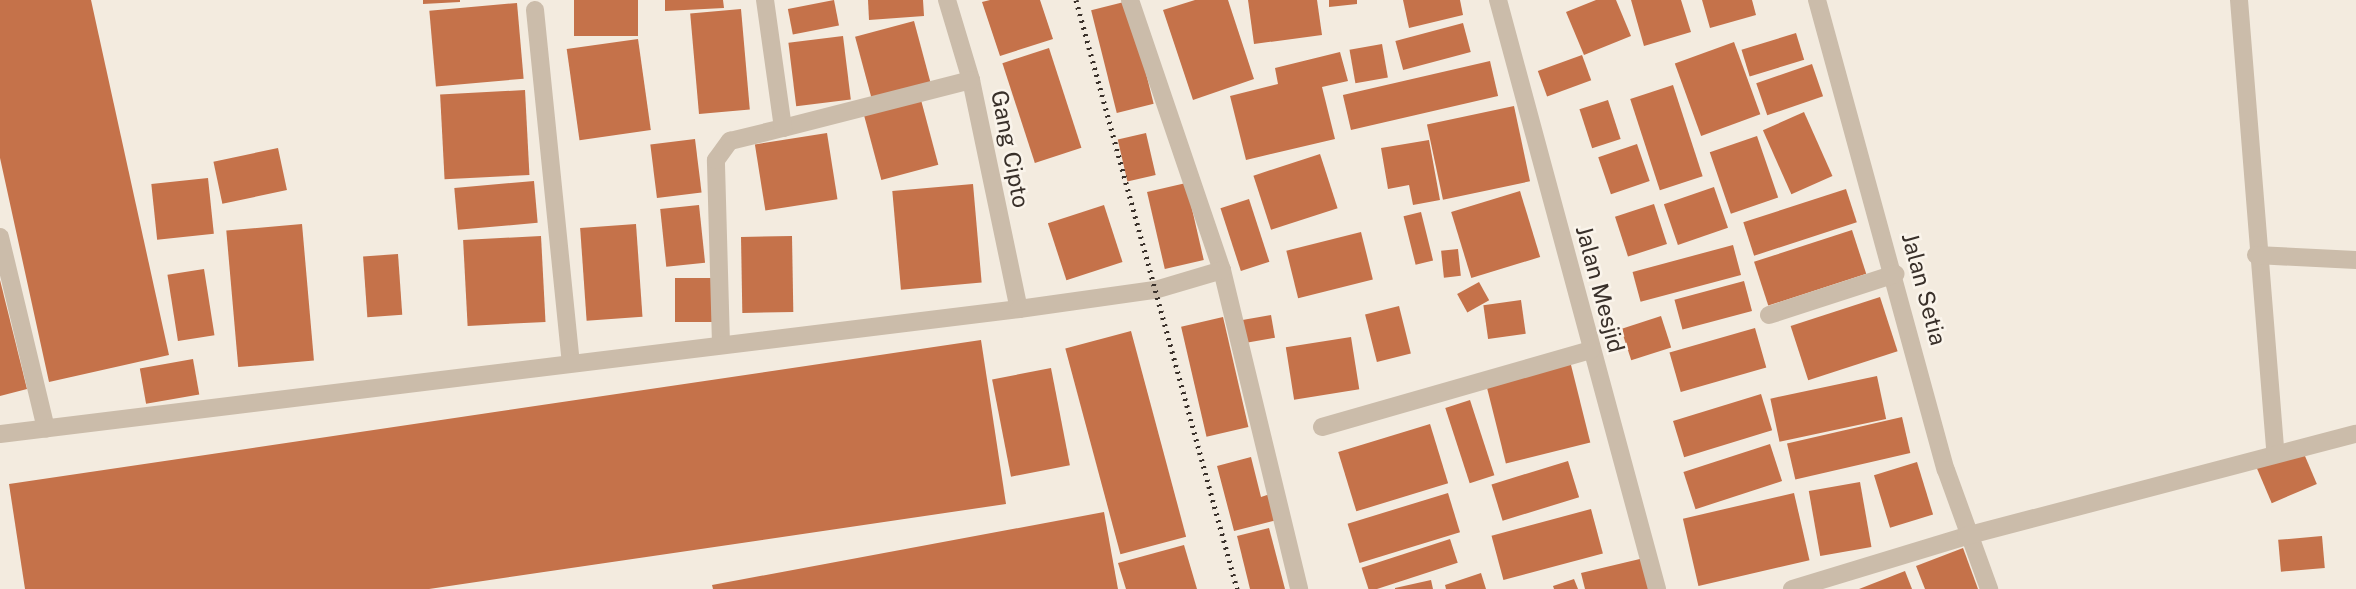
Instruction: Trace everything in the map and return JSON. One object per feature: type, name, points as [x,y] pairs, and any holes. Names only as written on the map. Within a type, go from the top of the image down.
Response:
[{"type":"street","points":[[765,0],[783,128]]},
{"type":"street","name":"Gang Cipto","points":[[947,0],[971,80],[1019,309]]},
{"type":"street","points":[[1130,0],[1222,271],[1299,589]]},
{"type":"street","name":"Jalan Mesjid","points":[[1498,0],[1657,589]]},
{"type":"street","name":"Jalan Setia","points":[[1817,0],[1966,536],[1989,589]]},
{"type":"street","points":[[2239,0],[2256,255],[2274,451]]},
{"type":"street","points":[[535,10],[571,362]]},
{"type":"street","points":[[721,344],[716,160],[730,141],[971,80]]},
{"type":"street","points":[[0,237],[46,429]]},
{"type":"street","points":[[2256,255],[2356,260]]},
{"type":"street","points":[[0,433],[1019,309],[1155,290],[1222,271]]},
{"type":"street","points":[[1769,315],[1895,274]]},
{"type":"street","points":[[1322,427],[1591,350]]},
{"type":"street","points":[[1792,589],[1966,536],[2274,451],[2356,434]]},
{"type":"building","points":[[0,0],[91,0],[169,355],[49,382],[0,158]]},
{"type":"building","points":[[423,0],[460,0],[460,2],[423,4]]},
{"type":"building","points":[[574,0],[638,0],[638,36],[574,36]]},
{"type":"building","points":[[665,0],[723,0],[724,8],[665,11]]},
{"type":"building","points":[[834,0],[839,26],[793,34],[788,9]]},
{"type":"building","points":[[868,0],[923,0],[924,16],[869,20]]},
{"type":"building","points":[[1040,0],[1053,39],[1000,56],[982,2]]},
{"type":"building","points":[[1195,0],[1228,0],[1254,79],[1193,100],[1163,10]]},
{"type":"building","points":[[1248,0],[1317,0],[1322,35],[1254,44]]},
{"type":"building","points":[[1329,0],[1357,0],[1357,4],[1329,7]]},
{"type":"building","points":[[1403,0],[1460,0],[1463,15],[1409,28]]},
{"type":"building","points":[[1596,0],[1616,0],[1631,36],[1584,55],[1566,12]]},
{"type":"building","points":[[1631,0],[1681,0],[1691,32],[1644,46]]},
{"type":"building","points":[[1702,0],[1752,0],[1756,15],[1710,28]]},
{"type":"building","points":[[1128,1],[1154,104],[1117,113],[1091,10]]},
{"type":"building","points":[[517,3],[524,79],[436,86],[429,11]]},
{"type":"building","points":[[741,9],[750,110],[699,114],[690,13]]},
{"type":"building","points":[[914,21],[931,85],[872,101],[855,37]]},
{"type":"building","points":[[1463,23],[1471,52],[1403,70],[1395,41]]},
{"type":"building","points":[[1796,33],[1804,60],[1750,76],[1741,50]]},
{"type":"building","points":[[843,36],[851,100],[796,106],[788,43]]},
{"type":"building","points":[[638,39],[651,130],[580,140],[567,49]]},
{"type":"building","points":[[1734,42],[1760,114],[1701,136],[1675,64]]},
{"type":"building","points":[[1382,44],[1388,77],[1355,83],[1350,50]]},
{"type":"building","points":[[1049,48],[1081,148],[1035,163],[1002,63]]},
{"type":"building","points":[[1340,52],[1348,81],[1322,87],[1335,139],[1246,160],[1230,96],[1278,84],[1275,68]]},
{"type":"building","points":[[1582,55],[1591,80],[1547,96],[1538,71]]},
{"type":"building","points":[[1490,61],[1498,96],[1351,130],[1343,95]]},
{"type":"building","points":[[1812,64],[1823,96],[1767,115],[1756,83]]},
{"type":"building","points":[[1673,85],[1703,176],[1660,190],[1630,99]]},
{"type":"building","points":[[525,90],[529,175],[445,179],[440,94]]},
{"type":"building","points":[[921,100],[938,165],[881,180],[864,115]]},
{"type":"building","points":[[1608,100],[1621,139],[1592,148],[1579,109]]},
{"type":"building","points":[[1514,106],[1530,181],[1443,200],[1427,125]]},
{"type":"building","points":[[1804,112],[1832,176],[1791,194],[1763,130]]},
{"type":"building","points":[[827,133],[837,199],[765,211],[755,144]]},
{"type":"building","points":[[1146,133],[1156,175],[1127,181],[1118,140]]},
{"type":"building","points":[[1757,136],[1778,197],[1731,214],[1710,152]]},
{"type":"building","points":[[695,139],[702,193],[657,198],[650,144]]},
{"type":"building","points":[[1429,140],[1440,200],[1413,205],[1409,185],[1388,189],[1381,148]]},
{"type":"building","points":[[1637,144],[1650,181],[1611,194],[1598,157]]},
{"type":"building","points":[[278,148],[287,190],[222,204],[213,162]]},
{"type":"building","points":[[1320,154],[1338,208],[1271,230],[1253,176]]},
{"type":"building","points":[[208,178],[214,234],[157,240],[151,184]]},
{"type":"building","points":[[534,181],[538,223],[458,230],[454,188]]},
{"type":"building","points":[[1186,183],[1204,260],[1165,269],[1147,192]]},
{"type":"building","points":[[973,184],[982,283],[901,290],[892,191]]},
{"type":"building","points":[[1714,187],[1728,228],[1678,245],[1664,204]]},
{"type":"building","points":[[1846,189],[1857,222],[1754,256],[1743,222]]},
{"type":"building","points":[[1520,191],[1540,257],[1471,278],[1451,212]]},
{"type":"building","points":[[1249,199],[1269,262],[1241,271],[1220,208]]},
{"type":"building","points":[[1654,204],[1667,244],[1628,257],[1615,217]]},
{"type":"building","points":[[699,205],[705,263],[666,267],[660,209]]},
{"type":"building","points":[[1104,205],[1123,262],[1066,280],[1048,223]]},
{"type":"building","points":[[1421,212],[1433,261],[1416,265],[1404,216]]},
{"type":"building","points":[[302,224],[314,360],[238,367],[226,231]]},
{"type":"building","points":[[636,224],[642,317],[587,321],[580,228]]},
{"type":"building","points":[[1852,230],[1866,274],[1768,306],[1754,262]]},
{"type":"building","points":[[1361,232],[1373,280],[1298,298],[1286,251]]},
{"type":"building","points":[[541,236],[546,322],[468,326],[463,240]]},
{"type":"building","points":[[792,236],[793,312],[742,313],[741,237]]},
{"type":"building","points":[[1733,245],[1741,275],[1641,302],[1633,272]]},
{"type":"building","points":[[1458,249],[1461,276],[1444,278],[1441,251]]},
{"type":"building","points":[[398,254],[402,315],[367,317],[363,256]]},
{"type":"building","points":[[204,269],[214,335],[178,341],[167,275]]},
{"type":"building","points":[[675,278],[716,278],[716,322],[675,322]]},
{"type":"building","points":[[0,280],[27,389],[0,396]]},
{"type":"building","points":[[1744,281],[1752,311],[1682,330],[1674,300]]},
{"type":"building","points":[[1479,282],[1489,300],[1467,312],[1457,294]]},
{"type":"building","points":[[1880,297],[1898,351],[1808,380],[1791,326]]},
{"type":"building","points":[[1521,300],[1526,334],[1488,339],[1483,305]]},
{"type":"building","points":[[1399,306],[1411,354],[1377,362],[1365,314]]},
{"type":"building","points":[[1271,315],[1275,338],[1243,343],[1239,321]]},
{"type":"building","points":[[1661,316],[1671,347],[1631,360],[1621,329]]},
{"type":"building","points":[[1223,317],[1248,427],[1207,437],[1181,327]]},
{"type":"building","points":[[1755,328],[1766,367],[1681,392],[1669,353]]},
{"type":"building","points":[[1131,331],[1186,537],[1120,554],[1065,349]]},
{"type":"building","points":[[1351,337],[1359,389],[1294,400],[1286,347]]},
{"type":"building","points":[[981,340],[1006,504],[429,589],[25,589],[9,484]]},
{"type":"building","points":[[193,359],[199,394],[146,404],[140,368]]},
{"type":"building","points":[[1570,361],[1590,443],[1506,464],[1486,382]]},
{"type":"building","points":[[1051,368],[1070,465],[1011,477],[992,379]]},
{"type":"building","points":[[1877,376],[1886,419],[1780,442],[1770,399]]},
{"type":"building","points":[[1761,394],[1772,430],[1684,457],[1673,421]]},
{"type":"building","points":[[1470,400],[1494,475],[1470,483],[1445,408]]},
{"type":"building","points":[[1902,417],[1910,453],[1795,480],[1787,444]]},
{"type":"building","points":[[1430,424],[1448,483],[1356,511],[1338,452]]},
{"type":"building","points":[[1770,444],[1782,481],[1696,509],[1683,472]]},
{"type":"building","points":[[2302,449],[2317,484],[2272,503],[2257,468]]},
{"type":"building","points":[[1251,457],[1261,497],[1270,494],[1277,520],[1234,531],[1217,466]]},
{"type":"building","points":[[1568,461],[1579,497],[1503,521],[1491,484]]},
{"type":"building","points":[[1917,462],[1933,515],[1890,528],[1874,475]]},
{"type":"building","points":[[1860,482],[1871,547],[1820,556],[1809,491]]},
{"type":"building","points":[[1448,493],[1460,532],[1360,563],[1348,524]]},
{"type":"building","points":[[1794,493],[1810,560],[1698,586],[1683,519]]},
{"type":"building","points":[[1591,509],[1603,553],[1503,580],[1492,536]]},
{"type":"building","points":[[1104,512],[1118,589],[713,589],[712,585]]},
{"type":"building","points":[[1269,528],[1285,589],[1250,589],[1237,536]]},
{"type":"building","points":[[2322,536],[2325,568],[2281,572],[2278,540]]},
{"type":"building","points":[[1450,539],[1458,563],[1377,589],[1368,589],[1362,568]]},
{"type":"building","points":[[1184,545],[1197,589],[1126,589],[1118,563]]},
{"type":"building","points":[[1963,548],[1978,589],[1925,589],[1916,566]]},
{"type":"building","points":[[1644,558],[1651,589],[1585,589],[1581,573]]},
{"type":"building","points":[[1905,571],[1912,589],[1859,589]]},
{"type":"building","points":[[1481,573],[1486,589],[1446,589],[1445,585]]},
{"type":"building","points":[[1574,579],[1578,589],[1554,589],[1553,586]]},
{"type":"building","points":[[1431,580],[1433,589],[1395,589],[1395,588]]},
{"type":"railway","points":[[1076,0],[1237,589]]}]
